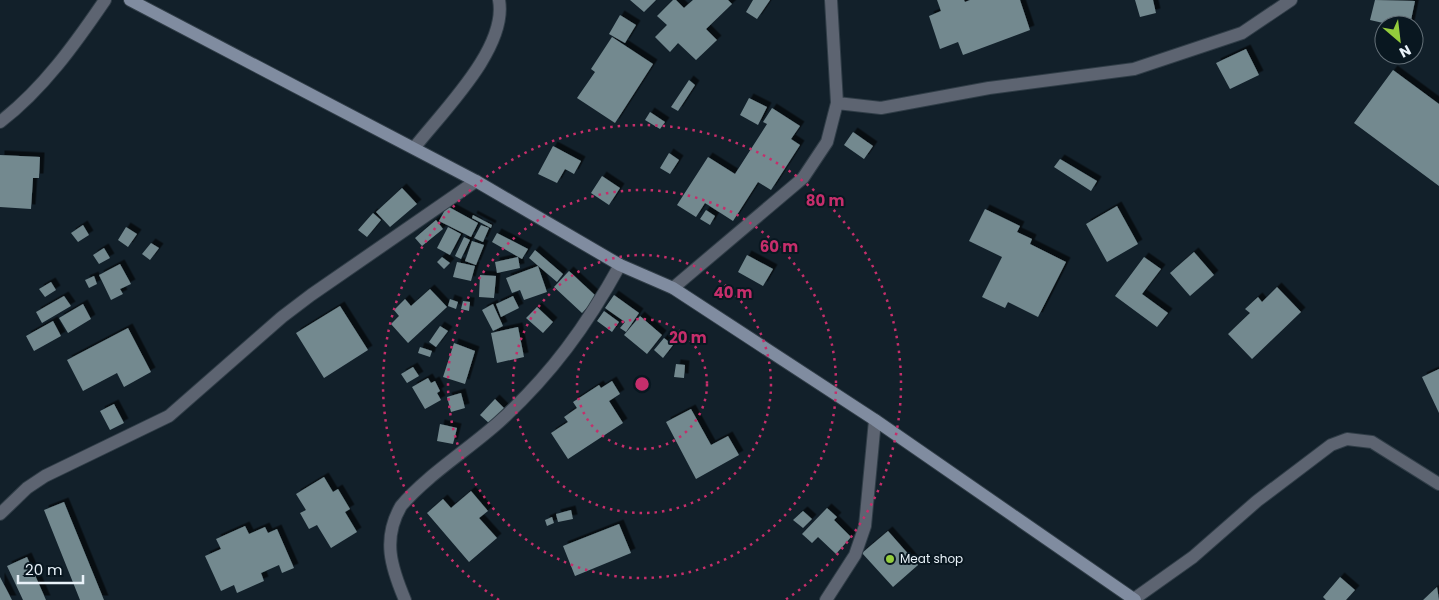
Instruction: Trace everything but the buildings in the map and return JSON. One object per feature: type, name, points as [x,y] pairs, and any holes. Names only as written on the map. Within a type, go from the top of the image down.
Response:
[{"type":"main road","points":[[130,0],[476,180],[620,265],[673,288],[875,420],[1134,599]]},
{"type":"street","points":[[0,122],[16,109],[70,50],[105,0]]},
{"type":"street","points":[[414,148],[487,56],[498,28],[499,0]]},
{"type":"street","points":[[673,288],[803,178],[826,142],[837,103],[830,0]]},
{"type":"street","points":[[837,103],[881,108],[989,88],[1134,69],[1242,33],[1291,0]]},
{"type":"street","points":[[0,514],[27,488],[45,476],[169,416],[311,294],[476,180]]},
{"type":"street","points":[[405,600],[389,555],[392,526],[401,506],[500,421],[568,350],[594,313],[620,265]]},
{"type":"street","points":[[826,600],[855,555],[865,526],[875,420]]},
{"type":"street","points":[[1134,599],[1193,557],[1257,500],[1331,445],[1347,440],[1372,442],[1439,484]]},
{"type":"place","name":"Meat shop","points":[[890,559]]}]
